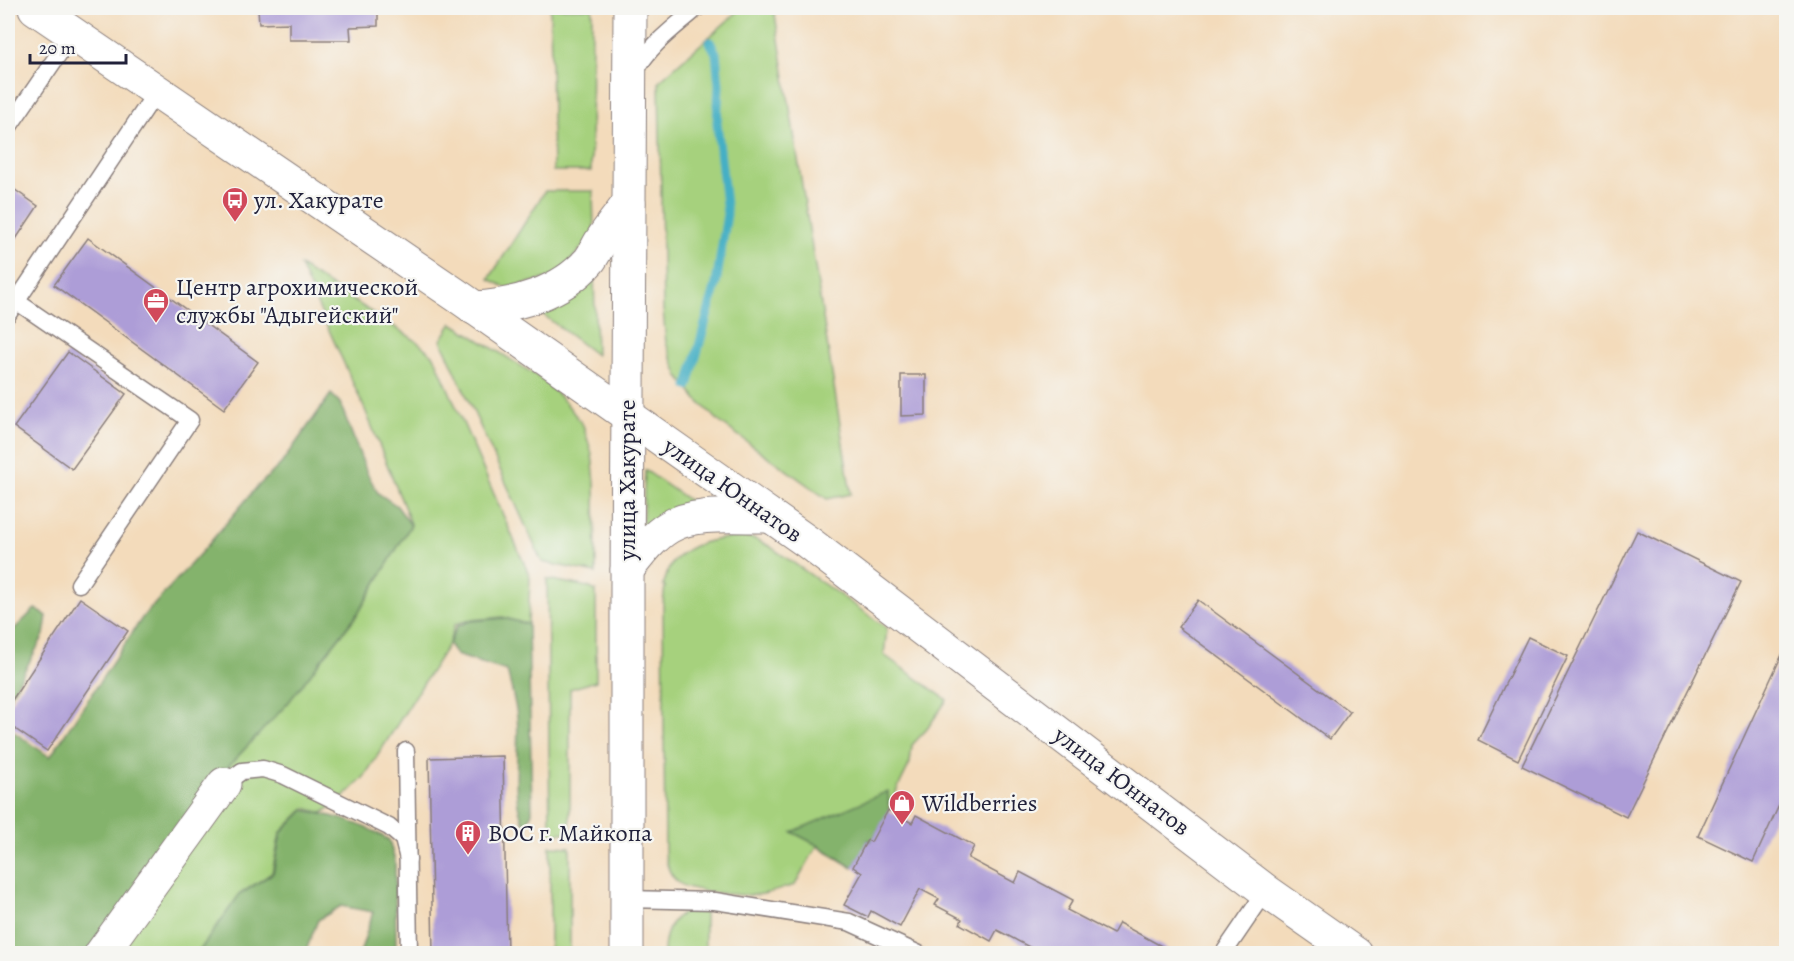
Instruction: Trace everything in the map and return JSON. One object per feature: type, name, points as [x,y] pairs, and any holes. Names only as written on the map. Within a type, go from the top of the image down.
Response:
[{"type":"main road","name":"улица Юннатов","points":[[35,8],[474,308],[809,543],[1266,891],[1356,954]]},
{"type":"main road","name":"улица Хакурате","points":[[627,954],[630,8]]},
{"type":"main road","points":[[474,308],[504,305],[531,297],[552,289],[572,276],[589,260],[629,203]]},
{"type":"main road","points":[[627,570],[654,539],[669,526],[702,518],[771,516]]},
{"type":"main road","points":[[101,954],[224,784]]},
{"type":"lane","points":[[630,94],[632,79],[645,55],[696,8]]},
{"type":"lane","points":[[8,128],[73,33]]},
{"type":"lane","points":[[79,584],[190,420],[12,307],[157,91]]},
{"type":"lane","points":[[406,751],[409,954]]},
{"type":"lane","points":[[224,784],[242,771],[263,769],[283,776],[389,827],[403,839],[408,859]]},
{"type":"lane","points":[[1223,954],[1266,891]]},
{"type":"lane","points":[[626,899],[715,901],[849,922],[919,954]]},
{"type":"green space","points":[[550,8],[592,8],[591,171],[553,171]]},
{"type":"green space","points":[[742,8],[774,8],[851,494],[827,499],[721,423],[699,402],[679,377],[666,343],[663,310],[659,81]]},
{"type":"green space","points":[[545,191],[593,191],[594,233],[558,276],[507,288],[489,279]]},
{"type":"green space","points":[[300,266],[415,340],[434,356],[530,577],[528,625],[503,617],[455,624],[449,643],[364,777],[344,797],[323,813],[305,808],[280,833],[272,873],[240,894],[198,953],[117,954],[225,770],[287,703],[358,614],[411,524],[366,412]]},
{"type":"green space","points":[[594,272],[596,355],[537,310]]},
{"type":"green space","points":[[452,323],[542,379],[566,403],[583,425],[592,454],[595,483],[596,573],[542,562],[441,340]]},
{"type":"green space","points":[[331,394],[340,403],[367,473],[378,493],[397,506],[411,525],[358,613],[288,703],[225,770],[115,953],[8,953],[8,728],[50,757],[142,618],[256,488],[281,464]]},
{"type":"green space","points":[[645,470],[697,506],[642,536]]},
{"type":"green space","points":[[744,537],[755,539],[769,546],[887,628],[884,655],[947,700],[927,729],[912,745],[910,763],[872,841],[865,841],[853,868],[817,846],[795,885],[755,895],[720,893],[685,886],[673,877],[665,854],[663,603],[665,586],[663,585],[670,567],[684,552],[713,540]]},
{"type":"green space","points":[[547,579],[588,587],[596,591],[596,681],[570,689],[570,832],[550,834]]},
{"type":"green space","points":[[35,609],[47,616],[44,635],[8,701],[8,635]]},
{"type":"green space","points":[[503,618],[528,624],[532,812],[526,826],[521,815],[516,788],[517,716],[507,671],[456,655],[449,644],[457,626],[470,621]]},
{"type":"green space","points":[[888,791],[889,810],[872,841],[868,840],[853,868],[792,832]]},
{"type":"green space","points":[[304,810],[348,821],[389,840],[395,861],[396,953],[360,953],[373,912],[341,906],[318,920],[305,953],[198,953],[239,895],[273,873],[281,833]]},
{"type":"green space","points":[[550,846],[570,847],[570,953],[550,953]]},
{"type":"green space","points":[[687,912],[705,912],[705,953],[664,953],[666,935],[675,919]]},
{"type":"building","points":[[258,8],[378,8],[378,26],[350,27],[351,40],[289,40],[289,23],[259,24]]},
{"type":"building","points":[[8,185],[38,206],[8,251]]},
{"type":"building","name":"Центр агрохимической службы \"Адыгейский\"","points":[[88,238],[258,362],[224,409],[54,285]]},
{"type":"building","points":[[68,352],[126,394],[72,469],[14,427]]},
{"type":"building","points":[[901,375],[926,375],[926,415],[901,416]]},
{"type":"building","points":[[1637,531],[1741,582],[1626,817],[1522,766]]},
{"type":"building","points":[[80,598],[128,631],[47,751],[8,724],[8,706]]},
{"type":"building","points":[[1198,600],[1350,712],[1330,739],[1178,627]]},
{"type":"building","points":[[1528,637],[1568,656],[1518,760],[1478,740]]},
{"type":"building","points":[[1786,646],[1786,790],[1753,862],[1698,836]]},
{"type":"building","name":"ВОС г. Майкопа","points":[[503,756],[507,954],[433,954],[429,758]]},
{"type":"building","points":[[888,810],[912,823],[916,815],[974,846],[968,858],[1015,883],[1020,872],[1073,900],[1067,910],[1113,934],[1119,923],[1176,954],[1035,954],[1037,951],[997,930],[991,941],[960,924],[962,919],[935,905],[939,899],[920,889],[900,927],[871,911],[868,917],[844,905],[862,873],[853,867],[867,840],[871,842]]},
{"type":"waterway","points":[[688,386],[716,284],[727,214],[717,123],[719,85],[716,53],[710,42]]},
{"type":"place","name":"ул. Хакурате","points":[[235,223]]},
{"type":"place","name":"Центр агрохимической службы \"Адыгейский\"","points":[[156,324]]},
{"type":"place","name":"Wildberries","points":[[902,826]]},
{"type":"place","name":"ВОС г. Майкопа","points":[[468,856]]}]
